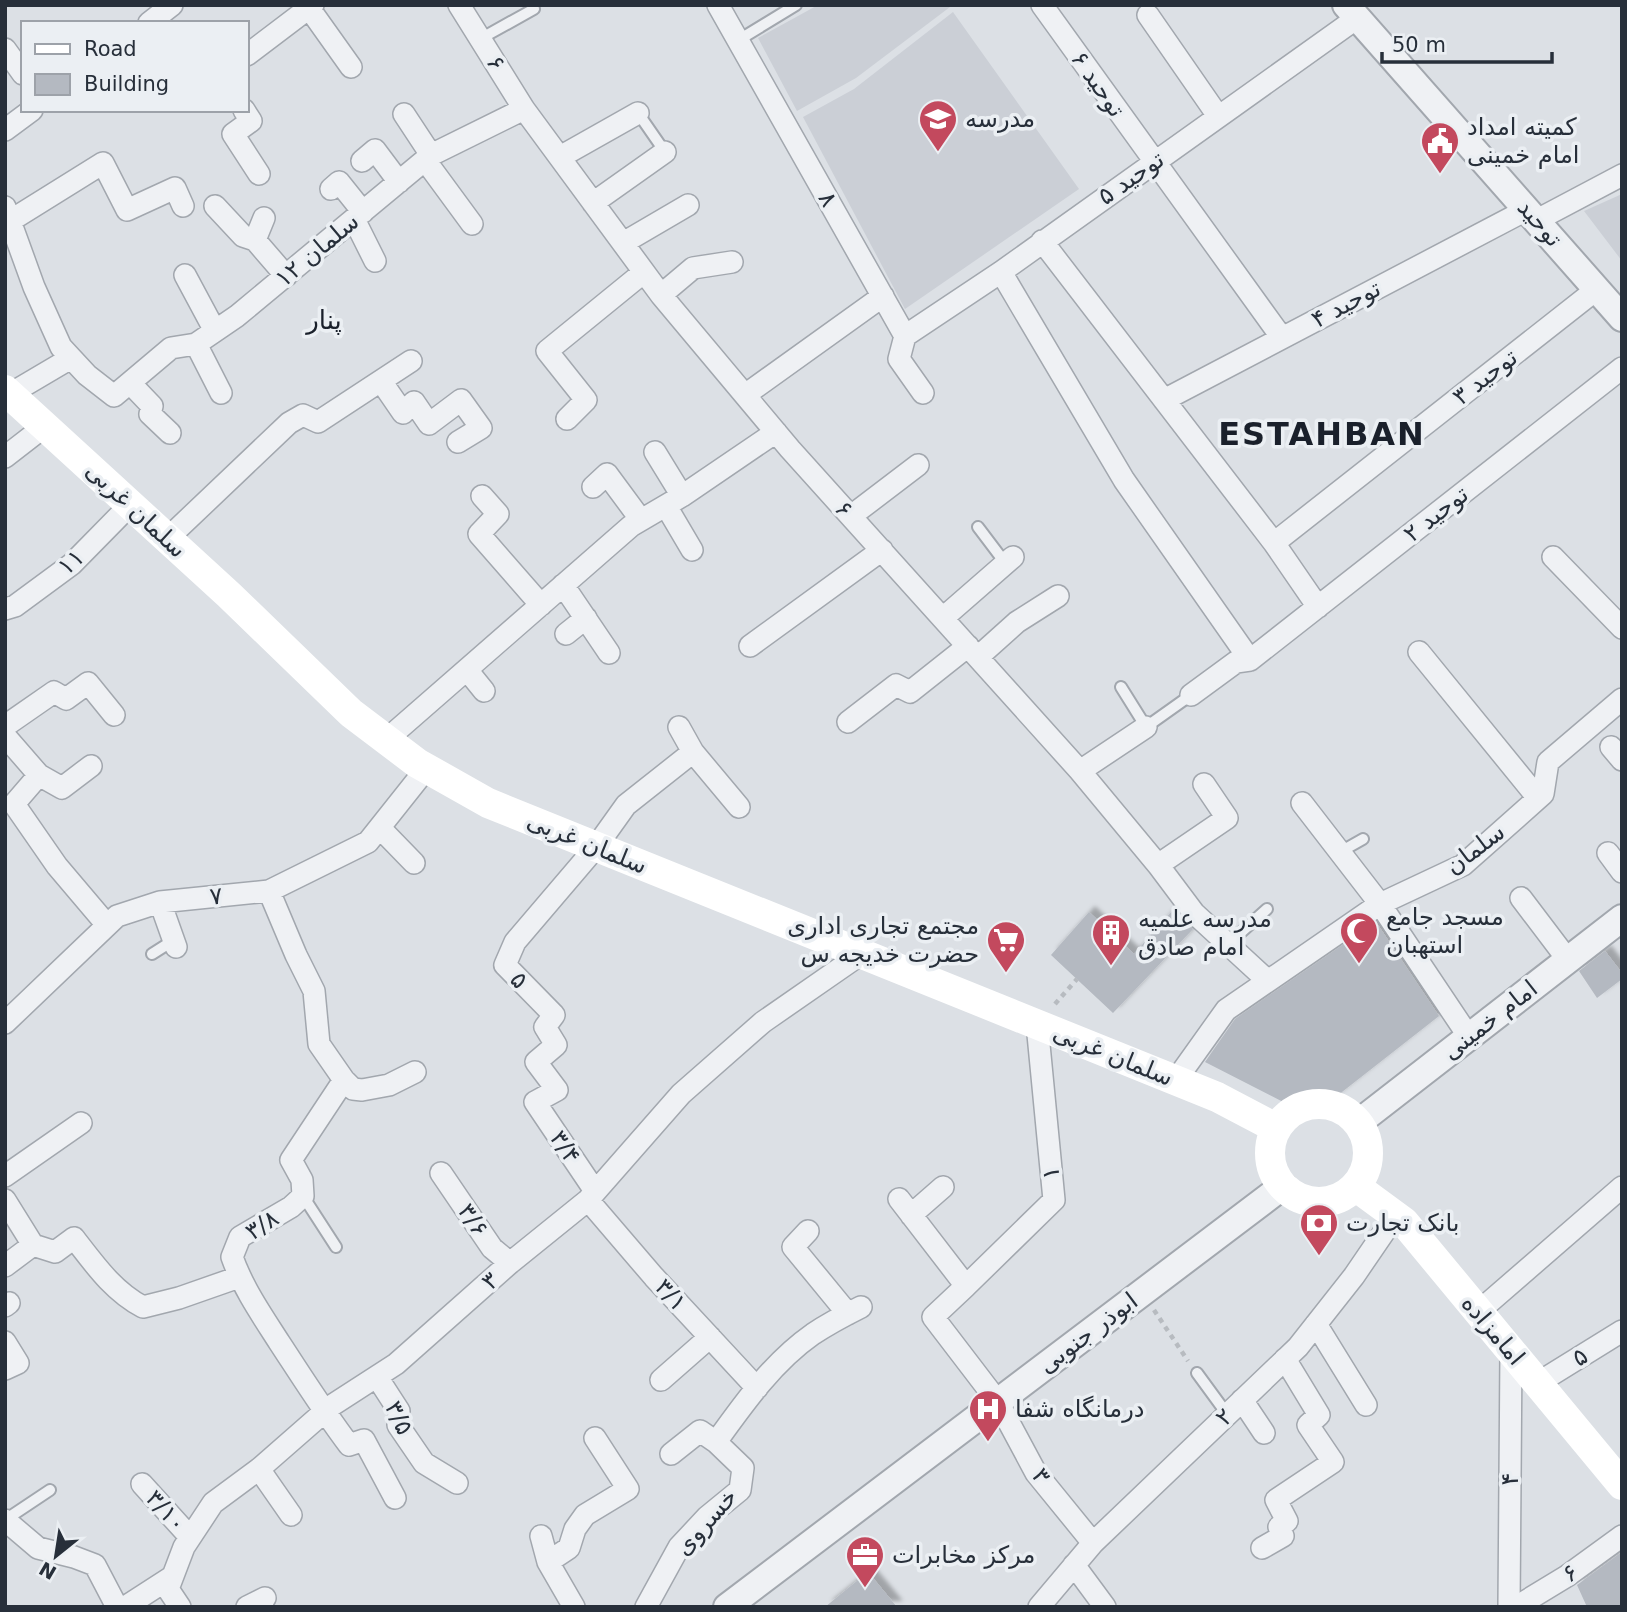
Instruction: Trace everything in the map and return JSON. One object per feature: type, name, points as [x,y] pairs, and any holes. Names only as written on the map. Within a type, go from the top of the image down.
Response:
[{"type":"main road","name":"سلمان غربی","points":[[7,392],[167,538],[351,713],[426,769],[488,803],[1176,1080],[1217,1097],[1276,1128]]},
{"type":"main road","points":[[1316,1103],[1332,1105],[1347,1112],[1358,1123],[1366,1137],[1366,1169],[1347,1194],[1333,1201],[1317,1203],[1300,1199],[1275,1177],[1269,1161],[1270,1144],[1276,1128],[1287,1115],[1316,1103]]},
{"type":"main road","name":"امامزاده","points":[[1355,1186],[1404,1222],[1622,1485]]},
{"type":"street","points":[[152,21],[172,5]]},
{"type":"street","name":"۶","points":[[459,5],[524,108],[661,295],[776,432],[1080,771],[1158,865],[1194,914],[1268,981]]},
{"type":"street","name":"۸","points":[[718,5],[905,336],[899,359],[923,393]]},
{"type":"street","name":"توحید ۶","points":[[1042,5],[1282,338]]},
{"type":"street","points":[[248,54],[311,7],[351,67]]},
{"type":"street","name":"توحید ۵","points":[[905,336],[1000,272],[1218,116],[1351,12]]},
{"type":"street","name":"توحید","points":[[1351,12],[1622,317]]},
{"type":"street","points":[[1148,15],[1218,116]]},
{"type":"street","points":[[5,49],[21,71]]},
{"type":"street","name":"سلمان ۱۲","points":[[122,390],[171,348],[196,344],[237,316],[428,158],[524,108]]},
{"type":"street","points":[[5,130],[29,112]]},
{"type":"street","points":[[245,112],[251,121],[233,134],[259,174]]},
{"type":"street","points":[[560,157],[638,113]]},
{"type":"street","points":[[404,114],[428,158],[472,224]]},
{"type":"street","points":[[362,161],[375,150],[399,182]]},
{"type":"street","points":[[593,203],[665,152]]},
{"type":"street","points":[[170,433],[150,414],[152,406],[86,375],[61,347],[7,217],[103,163],[127,210],[175,188],[183,206]]},
{"type":"street","name":"توحید ۴","points":[[1164,400],[1282,338],[1532,214],[1622,175]]},
{"type":"street","points":[[331,189],[339,181],[359,215],[375,261]]},
{"type":"street","points":[[623,243],[688,205]]},
{"type":"street","points":[[215,206],[243,236],[255,240],[286,276]]},
{"type":"street","points":[[255,240],[264,218]]},
{"type":"street","points":[[1042,241],[1274,543],[1318,607]]},
{"type":"street","points":[[661,295],[693,268],[732,262]]},
{"type":"street","points":[[567,419],[586,400],[547,351],[645,272]]},
{"type":"street","points":[[1000,272],[1124,480],[1250,660]]},
{"type":"street","points":[[185,275],[215,331]]},
{"type":"street","name":"توحید ۳","points":[[1274,543],[1597,289]]},
{"type":"street","points":[[745,395],[883,296]]},
{"type":"street","points":[[196,344],[221,393]]},
{"type":"street","points":[[7,392],[71,358]]},
{"type":"street","points":[[167,538],[289,423],[303,415],[318,422],[411,361]]},
{"type":"street","name":"توحید ۲","points":[[1191,695],[1236,662],[1250,660],[1622,368]]},
{"type":"street","points":[[381,380],[402,413],[414,402],[429,424],[461,400],[481,428],[458,442]]},
{"type":"street","points":[[5,457],[45,426]]},
{"type":"street","points":[[386,740],[631,526],[674,501],[776,432]]},
{"type":"street","points":[[655,452],[692,550]]},
{"type":"street","points":[[851,516],[918,465]]},
{"type":"street","points":[[593,487],[607,474],[641,520]]},
{"type":"street","points":[[482,496],[498,514],[479,534],[541,605]]},
{"type":"street","name":"۱۱","points":[[5,609],[15,606],[72,564],[130,505]]},
{"type":"street","points":[[750,646],[882,551]]},
{"type":"street","points":[[1553,557],[1622,628]]},
{"type":"street","points":[[943,618],[1009,561]]},
{"type":"street","points":[[563,585],[609,653]]},
{"type":"street","points":[[848,722],[896,685],[910,692],[1058,596]]},
{"type":"street","points":[[566,634],[586,618]]},
{"type":"street","points":[[1419,652],[1538,798],[1543,794],[1548,762],[1622,699]]},
{"type":"street","points":[[467,670],[485,691]]},
{"type":"street","points":[[5,726],[54,692],[66,699],[88,683],[114,715]]},
{"type":"street","points":[[679,727],[694,752],[739,807]]},
{"type":"street","points":[[1080,771],[1146,727]]},
{"type":"street","points":[[5,736],[39,775],[62,788],[91,766]]},
{"type":"street","points":[[596,847],[626,805],[694,752]]},
{"type":"street","name":"۷","points":[[5,1023],[117,916],[160,902],[269,891],[368,842],[426,769]]},
{"type":"street","points":[[39,775],[10,808],[107,925]]},
{"type":"street","points":[[1158,865],[1227,818],[1204,785]]},
{"type":"street","name":"سلمان","points":[[1176,1080],[1226,1010],[1380,904],[1463,864],[1538,798]]},
{"type":"street","points":[[1302,803],[1380,904],[1469,1037]]},
{"type":"street","points":[[380,828],[414,863]]},
{"type":"street","name":"۵","points":[[535,1102],[557,1090],[536,1062],[556,1045],[545,1027],[554,1015],[505,965],[515,942],[596,847]]},
{"type":"street","points":[[1608,853],[1622,872]]},
{"type":"street","points":[[269,891],[314,991],[319,1044],[345,1080],[353,1089],[362,1090],[389,1086],[415,1072]]},
{"type":"street","points":[[1521,898],[1568,960]]},
{"type":"street","points":[[160,902],[175,943]]},
{"type":"street","name":"امام خمینی","points":[[1358,1123],[1568,960],[1618,928]]},
{"type":"street","name":"۳","points":[[173,1576],[184,1547],[214,1503],[259,1469],[324,1412],[396,1364],[592,1196],[681,1094],[763,1022],[861,954]]},
{"type":"street","name":"۱","points":[[966,1286],[1054,1200],[1037,1024]]},
{"type":"street","name":"۳/۸","points":[[324,1412],[239,1277],[232,1257],[240,1237],[291,1207],[303,1196],[302,1181],[291,1160],[345,1080]]},
{"type":"street","name":"۳/۴","points":[[535,1102],[592,1196]]},
{"type":"street","points":[[5,1176],[81,1123]]},
{"type":"street","name":"۳/۶","points":[[441,1173],[492,1248],[510,1264]]},
{"type":"street","name":"ابوذر جنوبی","points":[[727,1607],[1283,1186]]},
{"type":"street","points":[[943,1187],[905,1207],[966,1286],[933,1317],[998,1402]]},
{"type":"street","points":[[1478,1312],[1622,1187]]},
{"type":"street","name":"۳/۱","points":[[592,1196],[654,1277],[757,1388]]},
{"type":"street","points":[[5,1199],[33,1245],[55,1252],[74,1238],[124,1297],[144,1307],[239,1277]]},
{"type":"street","name":"۲","points":[[1039,1607],[1093,1543],[1285,1359],[1354,1276],[1395,1216]]},
{"type":"street","points":[[671,1454],[700,1431],[716,1443],[778,1364],[813,1334],[854,1310],[793,1247],[808,1231]]},
{"type":"street","points":[[5,1266],[33,1245]]},
{"type":"street","points":[[1316,1324],[1366,1405]]},
{"type":"street","name":"۵","points":[[1538,1383],[1622,1331]]},
{"type":"street","points":[[661,1380],[710,1338]]},
{"type":"street","points":[[5,1342],[18,1363],[5,1369]]},
{"type":"street","name":"۴","points":[[1509,1607],[1511,1351]]},
{"type":"street","points":[[1262,1548],[1283,1536],[1279,1527],[1287,1521],[1276,1500],[1333,1462],[1308,1425],[1319,1415],[1285,1359]]},
{"type":"street","name":"۳/۵","points":[[377,1377],[399,1411],[398,1424],[424,1463],[457,1483]]},
{"type":"street","name":"۳","points":[[998,1402],[1037,1472],[1093,1543]]},
{"type":"street","points":[[1235,1407],[1265,1433]]},
{"type":"street","points":[[324,1412],[349,1445],[364,1440],[396,1498]]},
{"type":"street","points":[[548,1562],[569,1548],[575,1529],[585,1515],[628,1489],[595,1437]]},
{"type":"street","name":"خسروی","points":[[646,1607],[680,1547],[707,1517],[740,1490],[743,1468],[716,1443]]},
{"type":"street","points":[[259,1469],[291,1515]]},
{"type":"street","name":"۳/۱۰","points":[[142,1484],[190,1537]]},
{"type":"street","points":[[5,1520],[37,1548],[95,1565],[117,1607]]},
{"type":"street","points":[[541,1536],[548,1562],[574,1607]]},
{"type":"street","name":"۶","points":[[1516,1607],[1567,1576],[1622,1536]]},
{"type":"street","points":[[1074,1566],[1105,1607]]},
{"type":"street","points":[[125,1607],[173,1576]]},
{"type":"street","points":[[173,1576],[168,1589],[180,1607]]},
{"type":"lane","points":[[737,41],[796,5]]},
{"type":"lane","points":[[480,39],[534,9]]},
{"type":"lane","points":[[638,113],[665,152]]},
{"type":"lane","points":[[978,527],[1009,561]]},
{"type":"lane","points":[[1121,688],[1146,727],[1191,695]]},
{"type":"lane","points":[[1340,852],[1363,839]]},
{"type":"lane","points":[[1227,944],[1267,909]]},
{"type":"lane","points":[[152,954],[175,943]]},
{"type":"lane","points":[[303,1196],[336,1247]]},
{"type":"lane","points":[[1197,1373],[1235,1407]]},
{"type":"lane","points":[[5,1520],[50,1490]]},
{"type":"path","points":[[1037,1024],[1077,979]]},
{"type":"path","points":[[1142,1293],[1197,1373]]},
{"type":"shaded area","points":[[818,5],[950,7],[856,78],[797,111],[758,38]]},
{"type":"shaded area","name":"مدرسه","points":[[953,12],[1079,189],[905,309],[803,117],[854,89]]},
{"type":"shaded area","points":[[1622,194],[1622,261],[1584,211]]},
{"type":"building","name":"مدرسه علمیه امام صادق","points":[[1173,910],[1193,929],[1113,1013],[1051,955],[1089,912],[1134,954]]},
{"type":"building","name":"مسجد جامع استهبان","points":[[1376,922],[1439,1016],[1333,1099],[1291,1106],[1205,1062],[1235,1019]]},
{"type":"building","points":[[1605,951],[1622,973],[1622,979],[1597,998],[1579,971]]},
{"type":"building","points":[[1622,1552],[1622,1607],[1587,1607],[1577,1585]]},
{"type":"building","name":"مرکز مخابرات","points":[[868,1572],[897,1607],[825,1607]]},
{"type":"place","name":"مدرسه","points":[[938,153]]},
{"type":"place","name":"کمیته امداد امام خمینی","points":[[1440,175]]},
{"type":"place","name":"مسجد جامع استهبان","points":[[1359,965]]},
{"type":"place","name":"مدرسه علمیه امام صادق","points":[[1111,967]]},
{"type":"place","name":"مجتمع تجاری اداری حضرت خدیجه س","points":[[1006,974]]},
{"type":"place","name":"بانک تجارت","points":[[1319,1257]]},
{"type":"place","name":"درمانگاه شفا","points":[[988,1443]]},
{"type":"place","name":"مرکز مخابرات","points":[[865,1589]]},
{"type":"district","name":"پنار","points":[[324,320]]},
{"type":"district","name":"ESTAHBAN","points":[[1322,434]]}]
